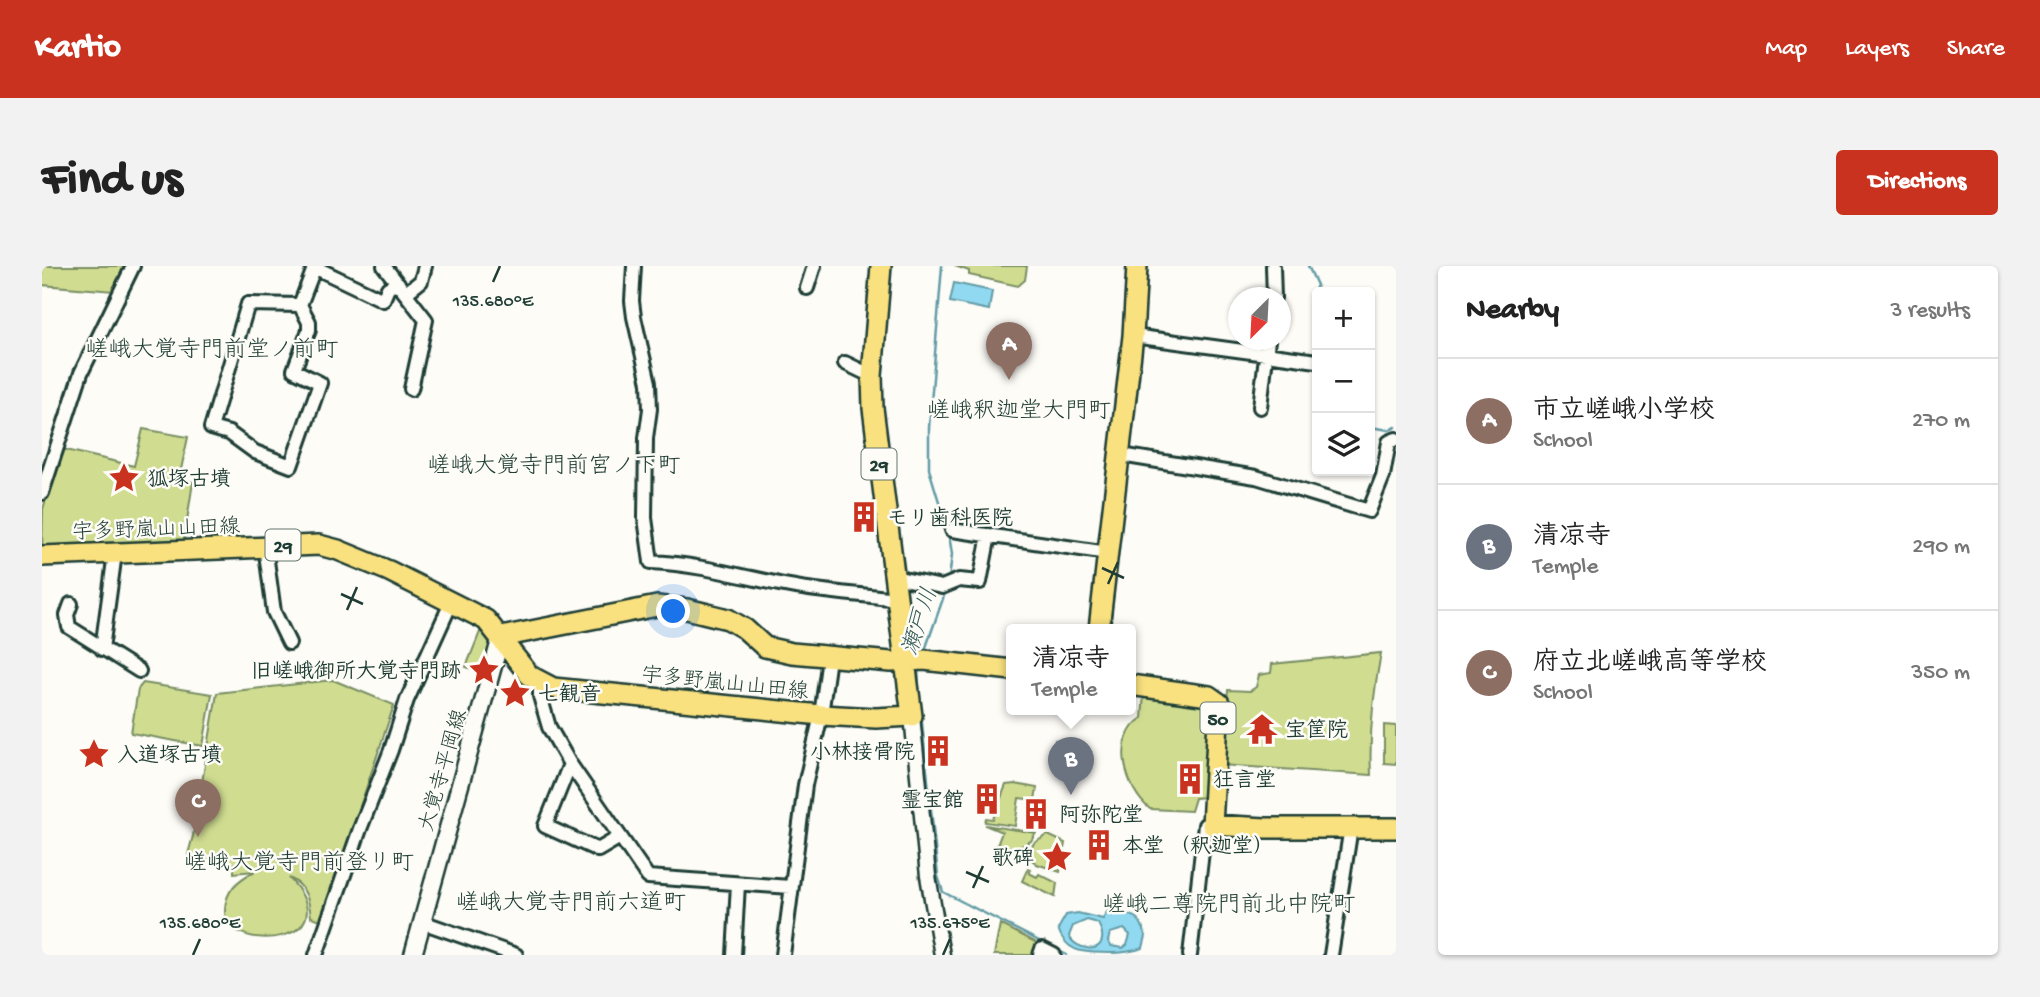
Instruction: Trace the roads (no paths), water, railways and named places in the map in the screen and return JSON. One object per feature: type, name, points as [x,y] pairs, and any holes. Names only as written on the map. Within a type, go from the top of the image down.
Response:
[{"type":"main road","name":"29","points":[[881,266],[872,376],[877,456],[897,598],[915,660],[912,716]]},
{"type":"main road","points":[[1100,624],[1121,455],[1137,266]]},
{"type":"main road","name":"宇多野嵐山山田線","points":[[42,555],[319,545],[389,571],[485,620],[523,668],[540,683],[566,690],[821,715],[876,718],[912,716]]},
{"type":"main road","name":"宇多野嵐山山田線","points":[[501,637],[657,606],[687,609],[728,619],[765,646],[792,653],[829,658],[915,660],[1006,669]]},
{"type":"main road","name":"大覚寺平岡線","points":[[413,955],[501,637]]},
{"type":"main road","name":"50","points":[[1136,686],[1209,696],[1219,703],[1212,825]]},
{"type":"main road","points":[[1212,825],[1396,828]]},
{"type":"street","points":[[42,493],[81,373],[133,266]]},
{"type":"street","points":[[300,305],[247,304],[211,428],[229,433],[255,452],[291,466],[320,383],[294,370],[309,330],[309,322],[300,305],[314,266],[383,300],[388,288],[402,288],[421,281],[425,266]]},
{"type":"street","points":[[384,266],[426,320],[411,389]]},
{"type":"street","points":[[634,266],[634,317],[649,383],[645,517],[651,562],[712,569],[781,585],[897,598]]},
{"type":"street","points":[[807,288],[814,266]]},
{"type":"street","points":[[1273,266],[1274,287]]},
{"type":"street","points":[[1133,336],[1312,360]]},
{"type":"street","points":[[1260,407],[1267,350]]},
{"type":"street","points":[[845,363],[872,376]]},
{"type":"street","points":[[1121,455],[1256,477],[1369,511],[1382,477],[1389,442],[1396,439]]},
{"type":"street","points":[[953,530],[1108,553]]},
{"type":"street","points":[[894,577],[947,586],[959,580],[980,582],[989,535]]},
{"type":"street","points":[[265,546],[274,612],[289,643]]},
{"type":"street","points":[[102,649],[115,553]]},
{"type":"street","points":[[316,955],[407,700],[451,603]]},
{"type":"street","points":[[71,604],[66,615],[69,627],[139,671]]},
{"type":"street","points":[[783,955],[805,785],[821,715],[829,658]]},
{"type":"street","points":[[540,683],[540,696],[549,727],[570,764],[648,877],[791,887]]},
{"type":"street","points":[[912,716],[928,876],[942,955]]},
{"type":"street","points":[[570,764],[545,826],[598,850],[621,837]]},
{"type":"street","points":[[1190,955],[1205,825],[1212,825]]},
{"type":"street","points":[[1331,955],[1351,827]]},
{"type":"street","points":[[734,955],[738,884]]},
{"type":"street","points":[[422,922],[509,954]]},
{"type":"street","points":[[1040,955],[1042,949],[1054,955]]},
{"type":"water","points":[[954,283],[992,291],[989,310],[950,302]]},
{"type":"water","points":[[1055,740],[1081,744],[1079,759],[1053,756]]},
{"type":"water","points":[[1112,908],[1133,916],[1140,922],[1146,936],[1143,948],[1115,953],[1079,950],[1067,944],[1058,929],[1066,915],[1078,913],[1103,919]],"holes":[[[1087,920],[1098,923],[1102,931],[1102,941],[1095,948],[1078,945],[1069,936],[1073,926]],[[1124,929],[1130,935],[1127,945],[1123,948],[1111,946],[1108,941],[1110,933]]]},
{"type":"waterway","name":"瀬戸川","points":[[942,266],[929,428],[929,469],[947,528]]},
{"type":"waterway","points":[[1308,266],[1316,287]]},
{"type":"waterway","points":[[1375,428],[1389,430],[1396,427]]},
{"type":"waterway","name":"瀬戸川","points":[[949,535],[952,554],[949,580]]},
{"type":"waterway","name":"瀬戸川","points":[[924,653],[946,590]]},
{"type":"waterway","name":"瀬戸川","points":[[918,669],[920,704]]},
{"type":"waterway","name":"瀬戸川","points":[[921,714],[938,876],[943,892],[1045,944]]},
{"type":"waterway","name":"瀬戸川","points":[[1057,950],[1067,955]]},
{"type":"place","name":"市立嵯峨小学校","points":[[1009,380]]},
{"type":"place","name":"狐塚古墳","points":[[124,478]]},
{"type":"place","name":"モリ歯科医院","points":[[864,517]]},
{"type":"place","name":"旧嵯峨御所大覚寺門跡","points":[[484,670]]},
{"type":"place","name":"七観音","points":[[515,693]]},
{"type":"place","name":"宝筐院","points":[[1262,729]]},
{"type":"place","name":"小林接骨院","points":[[938,751]]},
{"type":"place","name":"入道塚古墳","points":[[94,754]]},
{"type":"place","name":"狂言堂","points":[[1190,779]]},
{"type":"place","name":"清凉寺","points":[[1071,795]]},
{"type":"place","name":"霊宝館","points":[[987,799]]},
{"type":"place","name":"阿弥陀堂","points":[[1036,814]]},
{"type":"place","name":"府立北嵯峨高等学校","points":[[198,837]]},
{"type":"place","name":"本堂 （釈迦堂）","points":[[1099,845]]},
{"type":"place","name":"歌碑","points":[[1057,857]]},
{"type":"district","name":"嵯峨大覚寺門前堂ノ前町","points":[[212,348]]},
{"type":"district","name":"嵯峨釈迦堂大門町","points":[[1019,409]]},
{"type":"district","name":"嵯峨大覚寺門前宮ノ下町","points":[[554,464]]},
{"type":"district","name":"嵯峨大覚寺門前登リ町","points":[[299,861]]},
{"type":"district","name":"嵯峨大覚寺門前六道町","points":[[571,901]]},
{"type":"district","name":"嵯峨二尊院門前北中院町","points":[[1229,903]]}]
